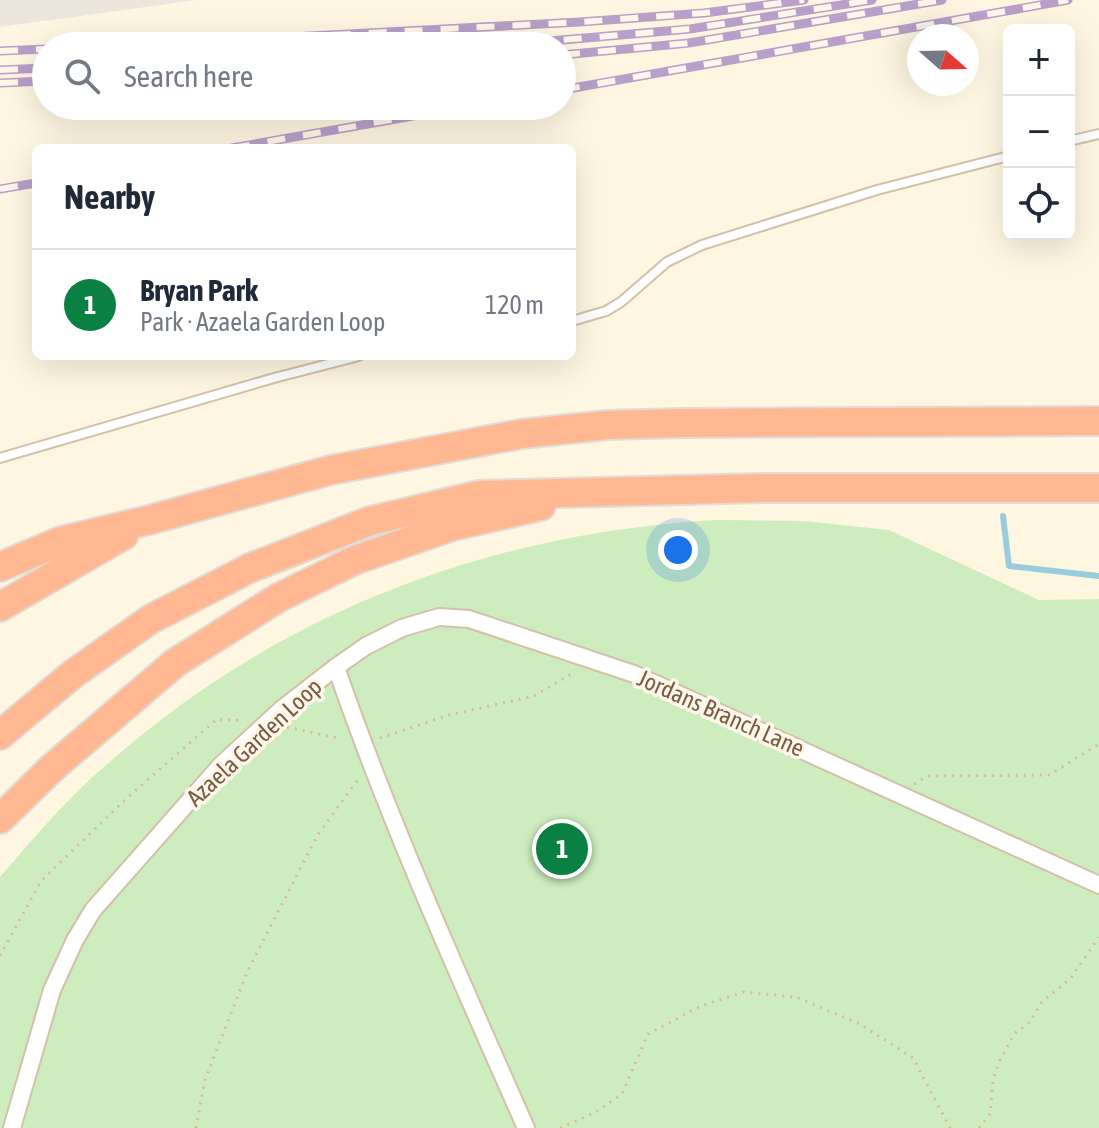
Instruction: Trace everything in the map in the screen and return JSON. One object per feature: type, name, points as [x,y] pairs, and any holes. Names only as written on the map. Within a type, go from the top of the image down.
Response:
[{"type":"highway","points":[[0,567],[61,541],[331,470],[521,434],[607,425],[680,423],[1099,421]]},
{"type":"highway","points":[[0,735],[73,674],[151,619],[250,568],[370,521],[479,495],[612,491],[1099,488]]},
{"type":"highway","points":[[0,819],[51,769],[175,663],[278,598],[355,560],[453,526],[612,491]]},
{"type":"highway","points":[[0,607],[149,520]]},
{"type":"highway","points":[[0,843],[51,769]]},
{"type":"street","name":"Jordans Branch Lane","points":[[336,667],[366,646],[402,628],[439,617],[469,619],[649,680],[1099,885]]},
{"type":"street","name":"Azaela Garden Loop","points":[[12,1128],[52,990],[93,910],[221,765],[336,667],[425,898],[526,1128]]},
{"type":"lane","points":[[1075,140],[1099,134]]},
{"type":"lane","points":[[576,320],[606,311],[667,262],[702,245],[877,190],[1003,158]]},
{"type":"lane","points":[[0,458],[344,360]]},
{"type":"path","points":[[0,956],[41,881],[217,719],[267,723],[364,743],[449,715],[534,696],[595,660]]},
{"type":"path","points":[[897,793],[928,776],[1049,775],[1099,744]]},
{"type":"path","points":[[196,1128],[205,1080],[248,970],[317,836],[371,762]]},
{"type":"path","points":[[979,1128],[990,1114],[993,1080],[1014,1034],[1030,1022],[1042,1002],[1070,979],[1099,937]]},
{"type":"path","points":[[560,1128],[596,1112],[622,1094],[648,1034],[701,1006],[743,992],[796,997],[860,1024],[913,1058],[950,1128]]},
{"type":"shaded area","points":[[0,0],[197,0],[0,27]]},
{"type":"green space","points":[[715,520],[804,521],[889,530],[1039,600],[1099,599],[1099,1128],[0,1128],[0,877],[82,787],[150,728],[221,677],[296,633],[374,596],[456,567],[540,544],[626,529]]},
{"type":"waterway","points":[[1003,516],[1009,566],[1099,576]]},
{"type":"railway","points":[[387,32],[704,13],[804,0]]},
{"type":"railway","points":[[576,39],[690,29],[872,0]]},
{"type":"railway","points":[[576,54],[689,43],[942,0]]},
{"type":"railway","points":[[576,88],[1068,0]]},
{"type":"railway","points":[[0,51],[32,50]]},
{"type":"railway","points":[[0,70],[32,69]]},
{"type":"railway","points":[[0,83],[32,82]]},
{"type":"railway","points":[[255,144],[390,120]]},
{"type":"railway","points":[[0,189],[32,184]]},
{"type":"place","name":"Bryan Park","points":[[562,849]]}]
